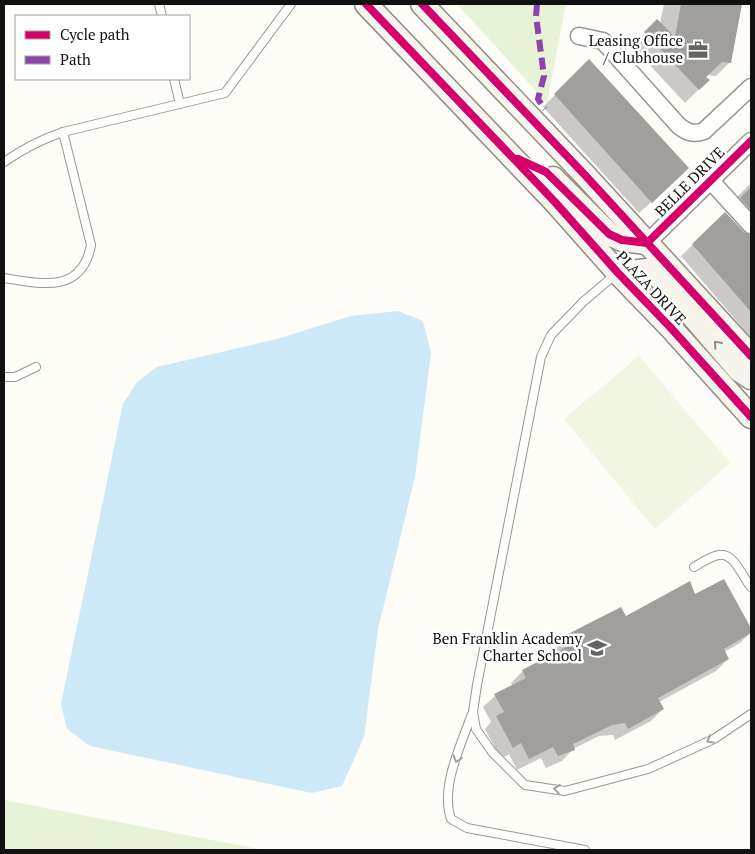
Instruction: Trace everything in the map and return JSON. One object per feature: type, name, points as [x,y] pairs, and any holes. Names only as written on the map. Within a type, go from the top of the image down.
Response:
[{"type":"street","name":"PLAZA DRIVE","points":[[366,4],[554,201],[751,417]]},
{"type":"street","name":"PLAZA DRIVE","points":[[422,4],[584,174],[751,356]]},
{"type":"street","points":[[579,36],[603,41],[683,130],[697,134],[704,131],[751,87]]},
{"type":"street","name":"BELLE DRIVE","points":[[648,243],[751,140]]},
{"type":"street","points":[[510,155],[546,172],[609,234],[622,240],[648,243]]},
{"type":"street","points":[[710,180],[751,225]]},
{"type":"street","points":[[618,273],[648,270],[659,277],[739,370],[751,378]]},
{"type":"lane","points":[[4,162],[44,139],[64,132],[225,93],[291,4]]},
{"type":"lane","points":[[174,80],[180,104]]},
{"type":"lane","points":[[4,278],[37,284],[64,281],[77,274],[84,266],[89,255],[91,245],[64,132]]},
{"type":"lane","points":[[585,850],[467,828],[451,820],[447,799],[449,786],[472,712],[541,357],[551,335],[584,301],[618,273]]},
{"type":"lane","points":[[4,377],[15,377],[36,367]]},
{"type":"lane","points":[[694,567],[720,555],[728,556],[733,560],[751,587]]},
{"type":"lane","points":[[472,712],[476,729],[492,752],[525,785],[564,791],[648,769],[714,739],[751,714]]},
{"type":"green space","points":[[457,4],[566,4],[547,103]]},
{"type":"green space","points":[[639,356],[730,463],[655,529],[564,419]]},
{"type":"green space","points":[[4,800],[264,850],[4,850]]},
{"type":"water","points":[[398,311],[423,321],[431,353],[415,477],[378,629],[364,737],[342,786],[312,793],[90,746],[67,729],[61,704],[123,404],[137,382],[157,367],[277,339],[351,316]]},
{"type":"building","name":"Leasing Office / Clubhouse","points":[[681,4],[742,4],[731,63],[722,62],[706,77],[710,80],[699,90],[644,32],[657,19],[675,37]]},
{"type":"building","points":[[589,59],[689,168],[652,203],[554,94]]},
{"type":"building","points":[[751,187],[751,210],[740,198]]},
{"type":"building","points":[[725,212],[744,232],[751,235],[751,312],[692,244]]},
{"type":"building","points":[[724,579],[751,628],[751,633],[724,649],[729,659],[658,698],[664,709],[628,729],[625,723],[612,725],[573,744],[575,750],[558,756],[553,747],[529,759],[521,743],[513,748],[496,716],[504,712],[494,694],[526,678],[522,670],[570,645],[564,636],[621,607],[626,616],[690,581],[695,594]]},
{"type":"marked path","points":[[537,4],[536,16],[544,76],[538,99],[545,109]]},
{"type":"cycle path","points":[[366,4],[554,201],[751,417]]},
{"type":"cycle path","points":[[422,4],[584,174],[751,356]]},
{"type":"cycle path","points":[[518,159],[546,172],[609,234],[622,240],[647,243],[751,141]]},
{"type":"place","name":"Leasing Office / Clubhouse","points":[[698,50]]},
{"type":"place","name":"Ben Franklin Academy Charter School","points":[[597,648]]}]
